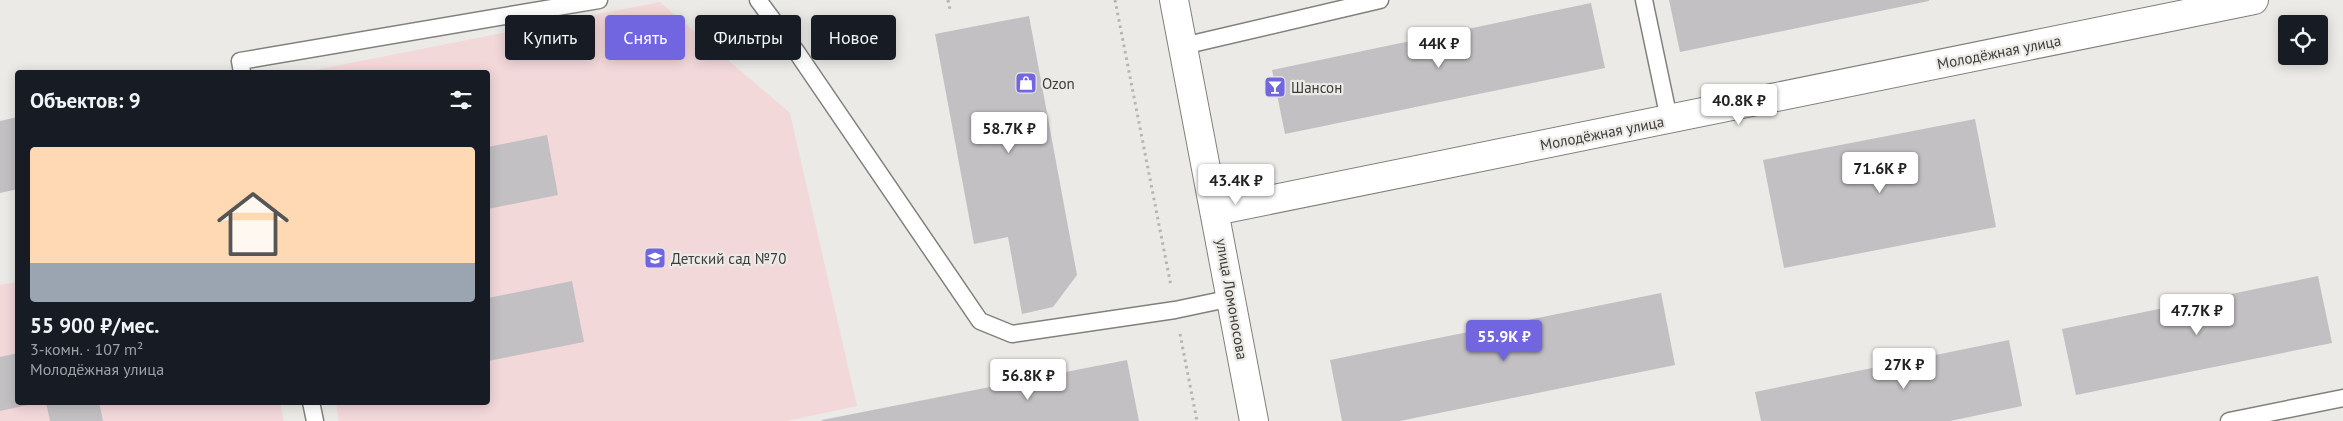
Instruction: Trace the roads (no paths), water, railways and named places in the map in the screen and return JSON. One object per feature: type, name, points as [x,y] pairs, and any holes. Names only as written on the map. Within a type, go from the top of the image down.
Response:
[{"type":"street","name":"улица Ломоносова","points":[[1174,0],[1216,211],[1254,421]]},
{"type":"street","name":"Молодёжная улица","points":[[1216,211],[2254,0]]},
{"type":"lane","points":[[242,70],[240,61],[599,0]]},
{"type":"lane","points":[[758,0],[803,62],[980,321],[1012,334],[1175,310],[1232,298]]},
{"type":"lane","points":[[1183,46],[1380,0]]},
{"type":"lane","points":[[1644,0],[1669,119]]},
{"type":"lane","points":[[2229,421],[2280,416],[2343,398]]},
{"type":"lane","points":[[312,405],[315,421]]},
{"type":"place","name":"Ozon","points":[[1026,83]]},
{"type":"place","name":"Шансон","points":[[1275,87]]},
{"type":"place","name":"Детский сад №70","points":[[655,258]]}]
